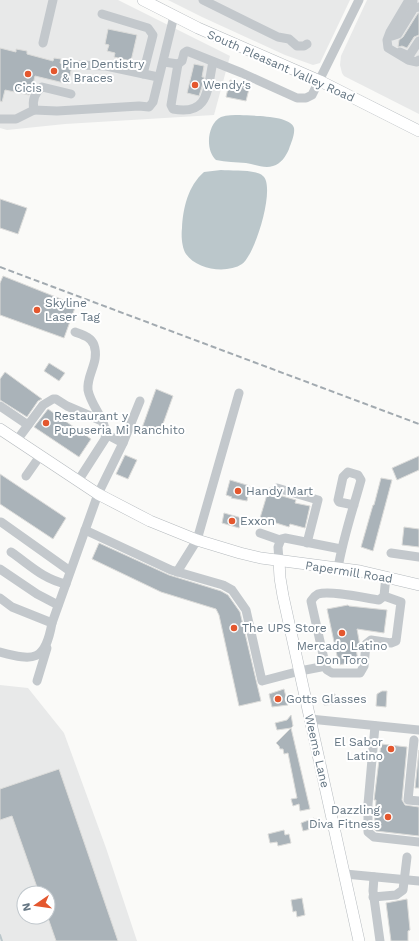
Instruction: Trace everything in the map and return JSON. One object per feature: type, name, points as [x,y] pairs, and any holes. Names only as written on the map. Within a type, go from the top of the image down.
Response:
[{"type":"main road","name":"South Pleasant Valley Road","points":[[143,0],[174,16],[320,82],[419,131]]},
{"type":"main road","name":"Papermill Road","points":[[0,429],[98,494],[150,520],[197,540],[240,553],[279,561],[338,568],[386,576],[419,584]]},
{"type":"main road","name":"Weems Lane","points":[[279,561],[283,596],[359,941]]},
{"type":"street","points":[[43,43],[53,0]]},
{"type":"street","points":[[203,0],[278,37],[289,39],[297,46],[304,46],[306,44]]},
{"type":"street","points":[[213,62],[205,99],[201,105],[196,108],[179,110],[173,109],[171,105],[178,64],[182,61],[184,53],[187,51],[242,73],[297,98],[306,98],[312,95],[320,82],[359,0]]},
{"type":"street","points":[[419,42],[409,56],[394,48],[391,38],[417,2],[408,0],[387,40],[388,48],[408,60],[417,62],[419,60]]},
{"type":"street","points":[[102,14],[148,28],[153,35],[143,74]]},
{"type":"street","points":[[0,119],[16,119],[34,110],[57,111],[139,106],[149,107],[153,102],[158,77],[164,62],[174,16]]},
{"type":"street","points":[[164,62],[178,64]]},
{"type":"street","points":[[78,65],[106,66],[158,77]]},
{"type":"street","points":[[34,110],[34,95],[42,87],[71,94]]},
{"type":"street","points":[[75,332],[88,338],[94,346],[96,352],[88,389],[106,434],[105,439],[78,481]]},
{"type":"street","points":[[178,572],[197,540],[239,393]]},
{"type":"street","points":[[17,440],[43,405],[54,398],[67,406],[102,421]]},
{"type":"street","points":[[36,681],[49,641],[52,623],[98,494],[123,443],[140,401]]},
{"type":"street","points":[[0,406],[28,425]]},
{"type":"street","points":[[106,434],[123,443]]},
{"type":"street","points":[[26,476],[40,456]]},
{"type":"street","points":[[338,568],[341,549],[354,505],[361,480],[358,475],[348,472],[343,477],[338,500],[339,502],[354,505]]},
{"type":"street","points":[[277,488],[318,500],[307,543]]},
{"type":"street","points":[[1,522],[70,571]]},
{"type":"street","points":[[85,530],[178,572],[223,585],[232,590],[246,610],[262,681],[326,666]]},
{"type":"street","points":[[260,533],[280,540],[285,538],[341,549]]},
{"type":"street","points":[[279,561],[278,547],[280,540]]},
{"type":"street","points":[[11,552],[44,577],[54,582],[66,584]]},
{"type":"street","points":[[391,553],[419,557]]},
{"type":"street","points":[[0,569],[37,594],[58,605]]},
{"type":"street","points":[[384,596],[400,601],[401,608],[396,640],[391,643],[371,640],[368,641],[366,644],[363,669],[360,673],[332,673],[327,670],[311,601],[319,594],[331,593],[379,600],[384,596],[386,576]]},
{"type":"street","points":[[0,598],[12,607],[52,623]]},
{"type":"street","points":[[0,652],[18,657],[30,658],[40,652],[49,641]]},
{"type":"street","points":[[310,719],[419,730]]},
{"type":"street","points":[[375,726],[367,818],[368,832],[374,837],[419,842]]},
{"type":"street","points":[[414,740],[408,800],[419,801]]},
{"type":"street","points":[[374,897],[396,895],[403,890],[407,857]]},
{"type":"street","points":[[345,874],[419,881]]},
{"type":"street","points":[[374,877],[373,891],[380,941]]},
{"type":"shaded area","points":[[0,0],[118,0],[230,56],[214,115],[65,124],[7,130],[0,128]]},
{"type":"shaded area","points":[[168,0],[350,0],[320,63],[313,65],[285,55]]},
{"type":"shaded area","points":[[367,0],[419,0],[419,114],[344,76],[342,73],[340,65],[341,56]]},
{"type":"shaded area","points":[[228,115],[279,118],[291,124],[294,128],[293,139],[288,152],[281,162],[270,167],[266,167],[216,160],[212,156],[209,137],[210,131],[216,120]]},
{"type":"shaded area","points":[[221,170],[249,171],[263,176],[266,183],[267,193],[258,235],[247,258],[242,264],[236,267],[228,269],[212,269],[197,264],[186,254],[182,235],[183,220],[187,198],[194,184],[204,172]]},
{"type":"shaded area","points":[[0,685],[28,688],[64,733],[106,848],[137,941],[0,941]]},
{"type":"building","points":[[418,13],[419,35],[414,37],[407,48],[402,46],[398,47],[399,40],[403,37]]},
{"type":"building","points":[[108,29],[137,35],[131,61],[114,57],[115,53],[107,51],[109,45],[105,44]]},
{"type":"building","points":[[0,48],[16,52],[16,49],[27,51],[27,54],[53,61],[54,58],[61,59],[60,63],[72,66],[68,84],[35,76],[29,95],[5,90],[2,102],[0,101]]},
{"type":"building","name":"Wendy's","points":[[194,64],[204,66],[202,77],[204,77],[204,80],[199,96],[187,93]]},
{"type":"building","points":[[230,80],[250,85],[246,101],[226,97]]},
{"type":"building","points":[[0,199],[27,208],[18,234],[0,228]]},
{"type":"building","name":"Skyline Laser Tag","points":[[3,276],[76,305],[64,338],[0,315],[0,283]]},
{"type":"building","points":[[49,363],[65,373],[59,381],[44,371]]},
{"type":"building","points":[[5,372],[42,399],[38,401],[27,417],[0,400],[0,379]]},
{"type":"building","points":[[156,389],[173,396],[159,435],[142,428]]},
{"type":"building","points":[[48,409],[91,439],[79,457],[34,427]]},
{"type":"building","points":[[125,455],[137,460],[128,479],[116,474]]},
{"type":"building","points":[[419,456],[419,470],[397,480],[392,468]]},
{"type":"building","points":[[0,474],[66,518],[53,539],[0,504]]},
{"type":"building","points":[[381,478],[392,480],[373,551],[361,547]]},
{"type":"building","name":"Handy Mart","points":[[230,480],[250,486],[247,501],[231,498],[232,497],[226,495]]},
{"type":"building","points":[[269,488],[271,488],[272,492],[275,494],[296,500],[295,503],[310,506],[305,528],[290,524],[289,527],[260,518]]},
{"type":"building","name":"Exxon","points":[[224,513],[242,518],[239,528],[222,523]]},
{"type":"building","points":[[404,527],[419,529],[419,547],[402,545]]},
{"type":"building","points":[[99,543],[169,575],[221,591],[228,595],[240,612],[261,701],[239,706],[219,615],[216,609],[161,592],[92,559]]},
{"type":"building","points":[[348,605],[387,610],[384,633],[357,629],[360,646],[356,648],[358,661],[339,665],[327,609]]},
{"type":"building","name":"Gotts Glasses","points":[[284,689],[288,705],[272,707],[269,694]]},
{"type":"building","points":[[382,691],[387,691],[386,707],[376,706],[377,694]]},
{"type":"building","points":[[335,694],[336,704],[324,705],[323,695]]},
{"type":"building","points":[[291,715],[293,726],[291,728],[277,730],[275,723],[287,720]]},
{"type":"building","points":[[291,728],[310,809],[300,811],[299,804],[293,806],[291,799],[297,798],[288,753],[284,754],[283,749],[280,749],[276,743]]},
{"type":"building","points":[[381,744],[407,747],[402,800],[405,805],[419,807],[419,836],[376,831],[374,829],[376,800],[374,800]]},
{"type":"building","points":[[419,750],[419,788],[415,788]]},
{"type":"building","points":[[59,769],[118,941],[56,941],[50,925],[56,925],[56,885],[36,885],[12,816],[0,820],[0,789]]},
{"type":"building","points":[[314,818],[317,819],[319,827],[303,831],[301,823]]},
{"type":"building","points":[[284,830],[285,835],[289,834],[291,843],[278,846],[277,842],[270,843],[268,834]]},
{"type":"building","points":[[302,898],[305,915],[297,917],[296,911],[293,912],[291,900]]},
{"type":"building","points":[[407,899],[410,930],[408,931],[408,941],[391,941],[386,903]]},
{"type":"waterway","points":[[0,935],[2,941]]},
{"type":"railway","points":[[0,267],[419,424]]},
{"type":"place","name":"Pine Dentistry & Braces","points":[[54,71]]},
{"type":"place","name":"Cicis","points":[[28,74]]},
{"type":"place","name":"Wendy's","points":[[195,85]]},
{"type":"place","name":"Skyline Laser Tag","points":[[37,310]]},
{"type":"place","name":"Restaurant y Pupuseria Mi Ranchito","points":[[46,423]]},
{"type":"place","name":"Handy Mart","points":[[238,491]]},
{"type":"place","name":"Exxon","points":[[232,521]]},
{"type":"place","name":"The UPS Store","points":[[234,628]]},
{"type":"place","name":"Mercado Latino Don Toro","points":[[342,633]]},
{"type":"place","name":"Gotts Glasses","points":[[278,699]]},
{"type":"place","name":"El Sabor Latino","points":[[391,749]]},
{"type":"place","name":"Dazzling Diva Fitness","points":[[388,817]]}]
